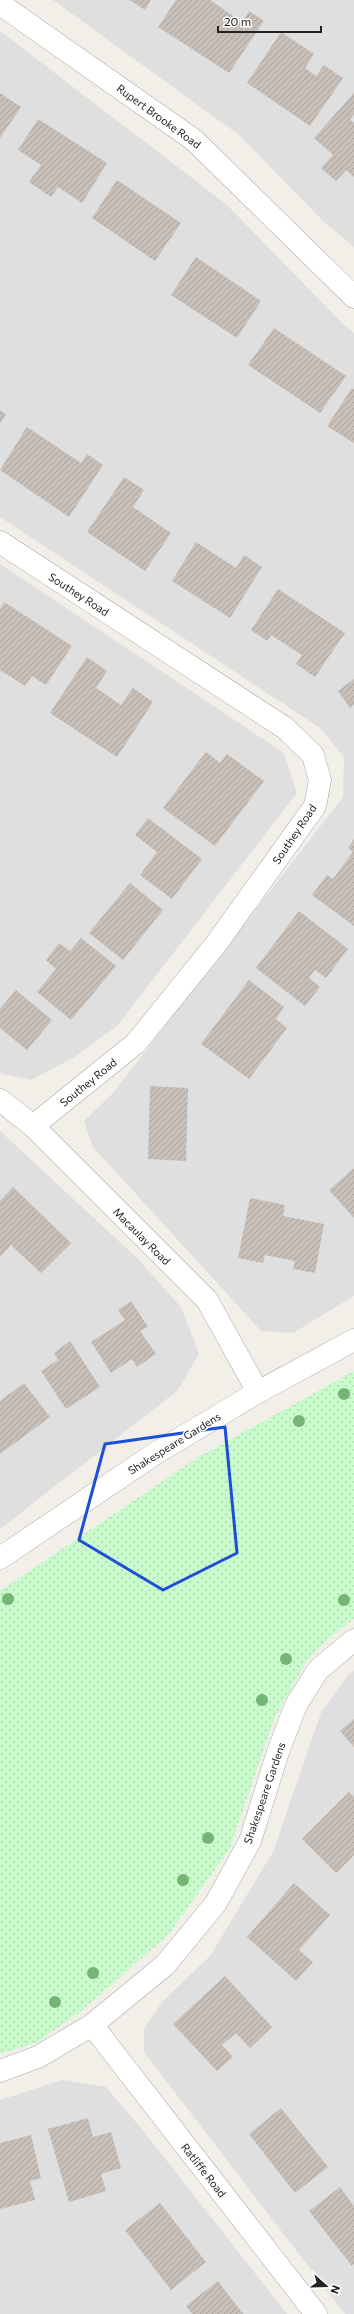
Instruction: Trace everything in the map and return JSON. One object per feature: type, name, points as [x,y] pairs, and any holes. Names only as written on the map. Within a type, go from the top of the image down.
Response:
[{"type":"street","name":"Rupert Brooke Road","points":[[0,4],[194,140],[354,297]]},
{"type":"street","name":"Southey Road","points":[[0,542],[285,728],[313,755],[320,780],[315,806],[216,944],[136,1043],[33,1126]]},
{"type":"street","name":"Macaulay Road","points":[[0,1100],[33,1126],[207,1300],[258,1392]]},
{"type":"street","name":"Shakespeare Gardens","points":[[0,1558],[156,1453],[258,1392],[354,1340]]},
{"type":"street","name":"Shakespeare Gardens","points":[[0,2071],[38,2057],[92,2025],[165,1964],[216,1903],[250,1841],[278,1752],[296,1705],[318,1670],[354,1640]]},
{"type":"street","name":"Ratliffe Road","points":[[92,2025],[316,2314]]},
{"type":"highlighted area","points":[[225,1427],[237,1553],[163,1590],[79,1540],[105,1444]]},
{"type":"shaded area","points":[[53,0],[354,0],[354,247],[323,221],[239,135]]},
{"type":"shaded area","points":[[0,31],[226,204],[345,326],[354,333],[354,1296],[293,1333],[261,1331],[93,1147],[84,1121],[113,1093],[343,797],[344,757],[320,728],[0,517]]},
{"type":"shaded area","points":[[0,564],[284,753],[297,793],[117,1026],[73,1058],[31,1080],[0,1072]]},
{"type":"shaded area","points":[[0,1131],[137,1258],[181,1307],[199,1354],[177,1391],[0,1529]]},
{"type":"shaded area","points":[[354,1671],[354,2314],[345,2314],[144,2052],[144,2029],[162,2002],[210,1956],[273,1852],[321,1713],[348,1675]]},
{"type":"shaded area","points":[[62,2080],[106,2087],[145,2133],[287,2314],[0,2314],[0,2100]]},
{"type":"green space","points":[[354,1371],[354,1619],[332,1635],[307,1660],[275,1717],[229,1850],[168,1935],[80,2012],[37,2042],[0,2054],[0,1591],[197,1458]]},
{"type":"building","points":[[130,0],[151,0],[145,10]]},
{"type":"building","points":[[176,0],[210,0],[242,22],[249,11],[264,21],[229,73],[158,27]]},
{"type":"building","points":[[281,32],[314,54],[305,68],[316,76],[324,65],[343,78],[310,126],[247,83]]},
{"type":"building","points":[[0,93],[21,107],[0,138]]},
{"type":"building","points":[[354,93],[354,114],[350,119],[354,123],[354,177],[346,170],[336,181],[321,168],[333,155],[314,138]]},
{"type":"building","points":[[38,119],[107,163],[82,203],[58,187],[51,197],[29,182],[41,165],[18,150]]},
{"type":"building","points":[[117,180],[181,223],[155,261],[92,218]]},
{"type":"building","points":[[196,257],[261,301],[237,338],[171,295]]},
{"type":"building","points":[[274,328],[346,376],[320,413],[248,365]]},
{"type":"building","points":[[352,388],[354,389],[354,443],[327,426]]},
{"type":"building","points":[[0,410],[6,414],[0,424]]},
{"type":"building","points":[[27,427],[81,463],[87,454],[103,465],[69,517],[0,470]]},
{"type":"building","points":[[124,477],[144,490],[133,507],[171,533],[145,571],[87,532]]},
{"type":"building","points":[[196,542],[236,568],[244,555],[262,567],[230,618],[172,581]]},
{"type":"building","points":[[278,589],[345,633],[315,677],[296,664],[302,655],[271,635],[267,641],[251,630]]},
{"type":"building","points":[[4,602],[72,646],[46,685],[32,676],[25,686],[0,670],[0,609]]},
{"type":"building","points":[[87,657],[107,671],[96,688],[121,705],[133,688],[153,702],[117,757],[50,713]]},
{"type":"building","points":[[354,679],[354,705],[350,708],[338,691]]},
{"type":"building","points":[[206,752],[220,763],[227,754],[264,781],[215,846],[163,808]]},
{"type":"building","points":[[148,818],[202,859],[172,899],[140,875],[157,852],[135,835]]},
{"type":"building","points":[[354,839],[354,926],[312,895],[327,875],[333,879],[353,852],[348,848]]},
{"type":"building","points":[[130,883],[163,910],[123,960],[89,933]]},
{"type":"building","points":[[299,911],[348,949],[326,978],[315,970],[309,978],[320,987],[305,1006],[256,968]]},
{"type":"building","points":[[81,938],[116,966],[71,1020],[37,992],[56,969],[46,960],[59,943],[70,951]]},
{"type":"building","points":[[249,980],[284,1007],[276,1019],[287,1028],[249,1079],[201,1044]]},
{"type":"building","points":[[16,990],[52,1020],[27,1050],[0,1028],[0,1009]]},
{"type":"building","points":[[150,1086],[188,1088],[186,1161],[148,1159]]},
{"type":"building","points":[[354,1168],[354,1218],[329,1190]]},
{"type":"building","points":[[13,1187],[71,1243],[41,1273],[11,1245],[0,1257],[0,1201]]},
{"type":"building","points":[[250,1198],[285,1205],[283,1216],[324,1224],[315,1273],[293,1269],[295,1261],[265,1255],[263,1263],[238,1258]]},
{"type":"building","points":[[131,1301],[148,1327],[140,1331],[156,1354],[137,1367],[132,1359],[111,1373],[91,1342],[125,1320],[118,1310]]},
{"type":"building","points":[[70,1341],[100,1387],[66,1409],[41,1371],[58,1360],[54,1353]]},
{"type":"building","points":[[24,1383],[50,1417],[0,1454],[0,1401]]},
{"type":"building","points":[[354,1719],[354,1747],[340,1731]]},
{"type":"building","points":[[349,1792],[354,1797],[354,1855],[336,1873],[302,1839]]},
{"type":"building","points":[[294,1883],[330,1915],[299,1950],[313,1962],[296,1981],[247,1937]]},
{"type":"building","points":[[225,1976],[272,2027],[250,2048],[236,2033],[222,2045],[233,2057],[217,2071],[173,2024]]},
{"type":"building","points":[[281,2108],[328,2167],[295,2193],[249,2134]]},
{"type":"building","points":[[88,2118],[93,2137],[111,2132],[121,2168],[101,2174],[106,2191],[69,2202],[48,2129]]},
{"type":"building","points":[[31,2135],[41,2178],[30,2181],[35,2200],[0,2209],[0,2143]]},
{"type":"building","points":[[340,2187],[354,2206],[354,2264],[352,2266],[309,2211]]},
{"type":"building","points":[[160,2203],[206,2262],[171,2290],[125,2230]]},
{"type":"building","points":[[218,2281],[243,2314],[192,2314],[186,2306]]}]
